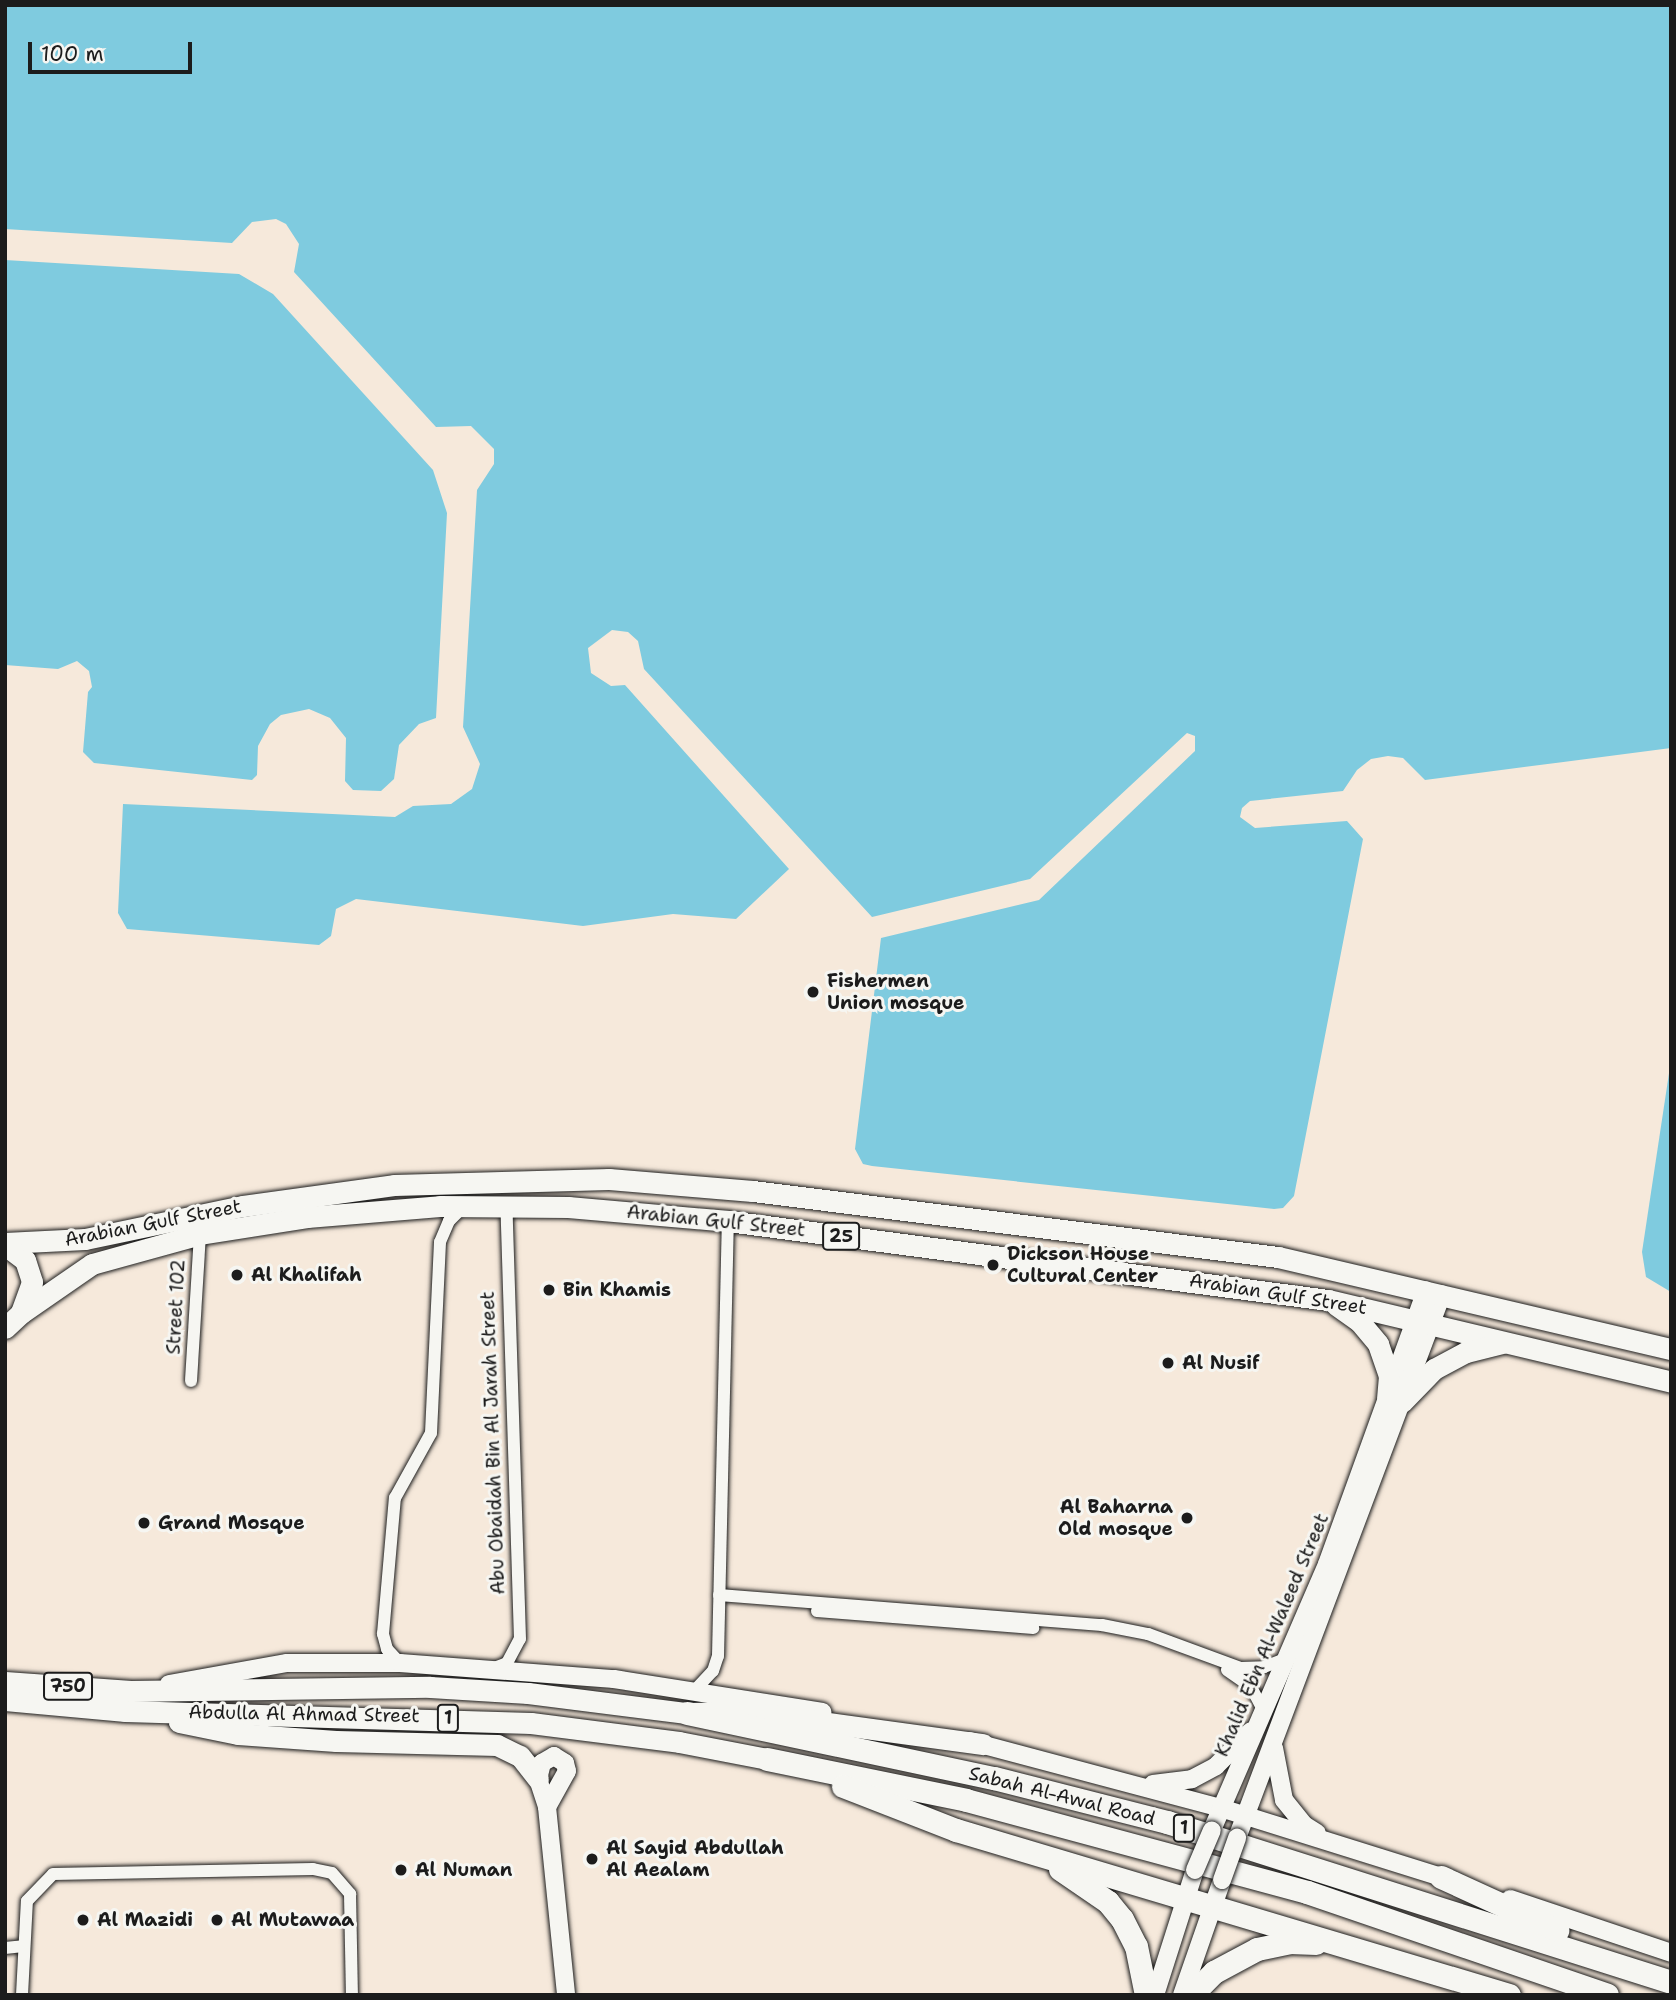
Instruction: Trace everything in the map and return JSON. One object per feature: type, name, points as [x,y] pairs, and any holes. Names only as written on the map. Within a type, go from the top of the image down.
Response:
[{"type":"highway","name":"Sabah Al-Awal Road","points":[[687,1713],[994,1778],[1167,1822],[1668,1981]]},
{"type":"highway","name":"Sabah Al-Awal Road","points":[[778,1761],[966,1800],[1307,1892],[1607,1995]]},
{"type":"highway","points":[[778,1761],[956,1830],[1353,1946],[1509,1995]]},
{"type":"highway","points":[[1033,1853],[1089,1887],[1122,1919],[1136,1946],[1146,1995]]},
{"type":"highway","points":[[1441,1877],[1668,1981]]},
{"type":"highway","points":[[1192,1995],[1214,1972],[1257,1950],[1289,1942],[1353,1946]]},
{"type":"main road","name":"Arabian Gulf Street","points":[[5,1244],[85,1239],[243,1206],[394,1185],[609,1179],[753,1191],[1278,1257],[1671,1349]]},
{"type":"main road","name":"Arabian Gulf Street","points":[[13,1320],[92,1264],[200,1234],[307,1217],[466,1205],[501,1205],[604,1209],[728,1221],[1328,1300],[1424,1320],[1671,1382]]},
{"type":"main road","name":"25","points":[[5,1244],[24,1260],[31,1276],[13,1320]]},
{"type":"main road","name":"Khalid Ebn Al-Waleed Street","points":[[1182,1995],[1434,1292]]},
{"type":"main road","points":[[1328,1300],[1359,1321],[1378,1344],[1394,1400],[1443,1363],[1487,1345],[1510,1342]]},
{"type":"main road","name":"Khalid Ebn Al-Waleed Street","points":[[1155,1995],[1184,1897],[1327,1564],[1394,1400]]},
{"type":"main road","name":"Abdulla Al Ahmad Street","points":[[128,1701],[277,1664],[400,1662],[494,1668],[695,1690]]},
{"type":"main road","name":"Abdulla Al Ahmad Street","points":[[5,1682],[128,1701],[430,1687],[528,1693],[687,1713],[748,1712],[983,1744]]},
{"type":"main road","name":"Sabah Al-Awal Road","points":[[695,1690],[983,1744],[1136,1784],[1332,1842],[1671,1953]]},
{"type":"main road","name":"Abdulla Al Ahmad Street","points":[[5,1700],[128,1701],[531,1723],[679,1742],[778,1761]]},
{"type":"main road","points":[[128,1701],[238,1734],[497,1745],[520,1756],[538,1779],[547,1807],[566,1995]]},
{"type":"main road","points":[[1136,1784],[1192,1779],[1216,1766],[1261,1718]]},
{"type":"main road","points":[[1273,1736],[1275,1769],[1284,1800],[1304,1825],[1332,1842]]},
{"type":"main road","points":[[538,1779],[547,1759],[554,1756],[565,1763],[565,1777],[547,1807]]},
{"type":"street","points":[[400,1662],[387,1649],[383,1633],[395,1498],[431,1433],[440,1242],[449,1221],[466,1205]]},
{"type":"street","name":"Abu Obaidah Bin Al Jarah Street","points":[[494,1668],[508,1663],[520,1639],[507,1215],[501,1205]]},
{"type":"street","points":[[695,1690],[717,1664],[728,1221]]},
{"type":"street","name":"Street 102","points":[[191,1381],[200,1234]]},
{"type":"street","points":[[719,1599],[1102,1625],[1148,1634],[1233,1669],[1251,1687],[1261,1718]]},
{"type":"street","points":[[1233,1669],[1264,1667],[1287,1658]]},
{"type":"street","points":[[22,1995],[27,1901],[38,1884],[53,1874],[313,1869],[338,1877],[351,1906],[352,1995]]},
{"type":"street","points":[[5,1948],[23,1946]]},
{"type":"water","points":[[5,5],[1671,5],[1671,748],[1425,780],[1403,758],[1388,756],[1371,759],[1357,770],[1343,791],[1250,801],[1242,808],[1240,817],[1255,828],[1347,821],[1363,839],[1294,1196],[1283,1208],[872,1166],[863,1164],[855,1149],[881,938],[1039,900],[1195,751],[1195,736],[1187,733],[1030,879],[872,917],[644,669],[638,641],[628,632],[612,630],[588,648],[591,673],[611,686],[625,685],[789,869],[736,919],[673,914],[583,926],[356,899],[336,909],[331,936],[319,945],[127,929],[118,913],[123,804],[395,817],[413,806],[451,804],[472,789],[480,764],[463,727],[477,490],[494,464],[494,449],[471,426],[436,427],[294,272],[299,244],[286,224],[276,219],[252,222],[232,243],[5,229]]},
{"type":"water","points":[[5,260],[239,274],[273,294],[433,470],[447,513],[436,718],[419,724],[399,745],[394,779],[381,791],[353,790],[345,781],[346,738],[330,718],[309,709],[281,715],[270,724],[258,746],[257,775],[252,780],[94,763],[83,752],[88,692],[92,687],[89,671],[77,661],[58,669],[5,665]]},
{"type":"water","points":[[1671,1060],[1671,1292],[1646,1277],[1642,1252]]},
{"type":"place","name":"Fishermen Union mosque","points":[[813,992]]},
{"type":"place","name":"Dickson House Cultural Center","points":[[993,1265]]},
{"type":"place","name":"Al Khalifah","points":[[237,1275]]},
{"type":"place","name":"Bin Khamis","points":[[549,1290]]},
{"type":"place","name":"Al Nusif","points":[[1168,1363]]},
{"type":"place","name":"Al Baharna Old mosque","points":[[1187,1518]]},
{"type":"place","name":"Grand Mosque","points":[[144,1523]]},
{"type":"place","name":"Al Sayid Abdullah Al Aealam","points":[[592,1859]]},
{"type":"place","name":"Al Numan","points":[[401,1870]]},
{"type":"place","name":"Al Mazidi","points":[[83,1920]]},
{"type":"place","name":"Al Mutawaa","points":[[217,1920]]}]
